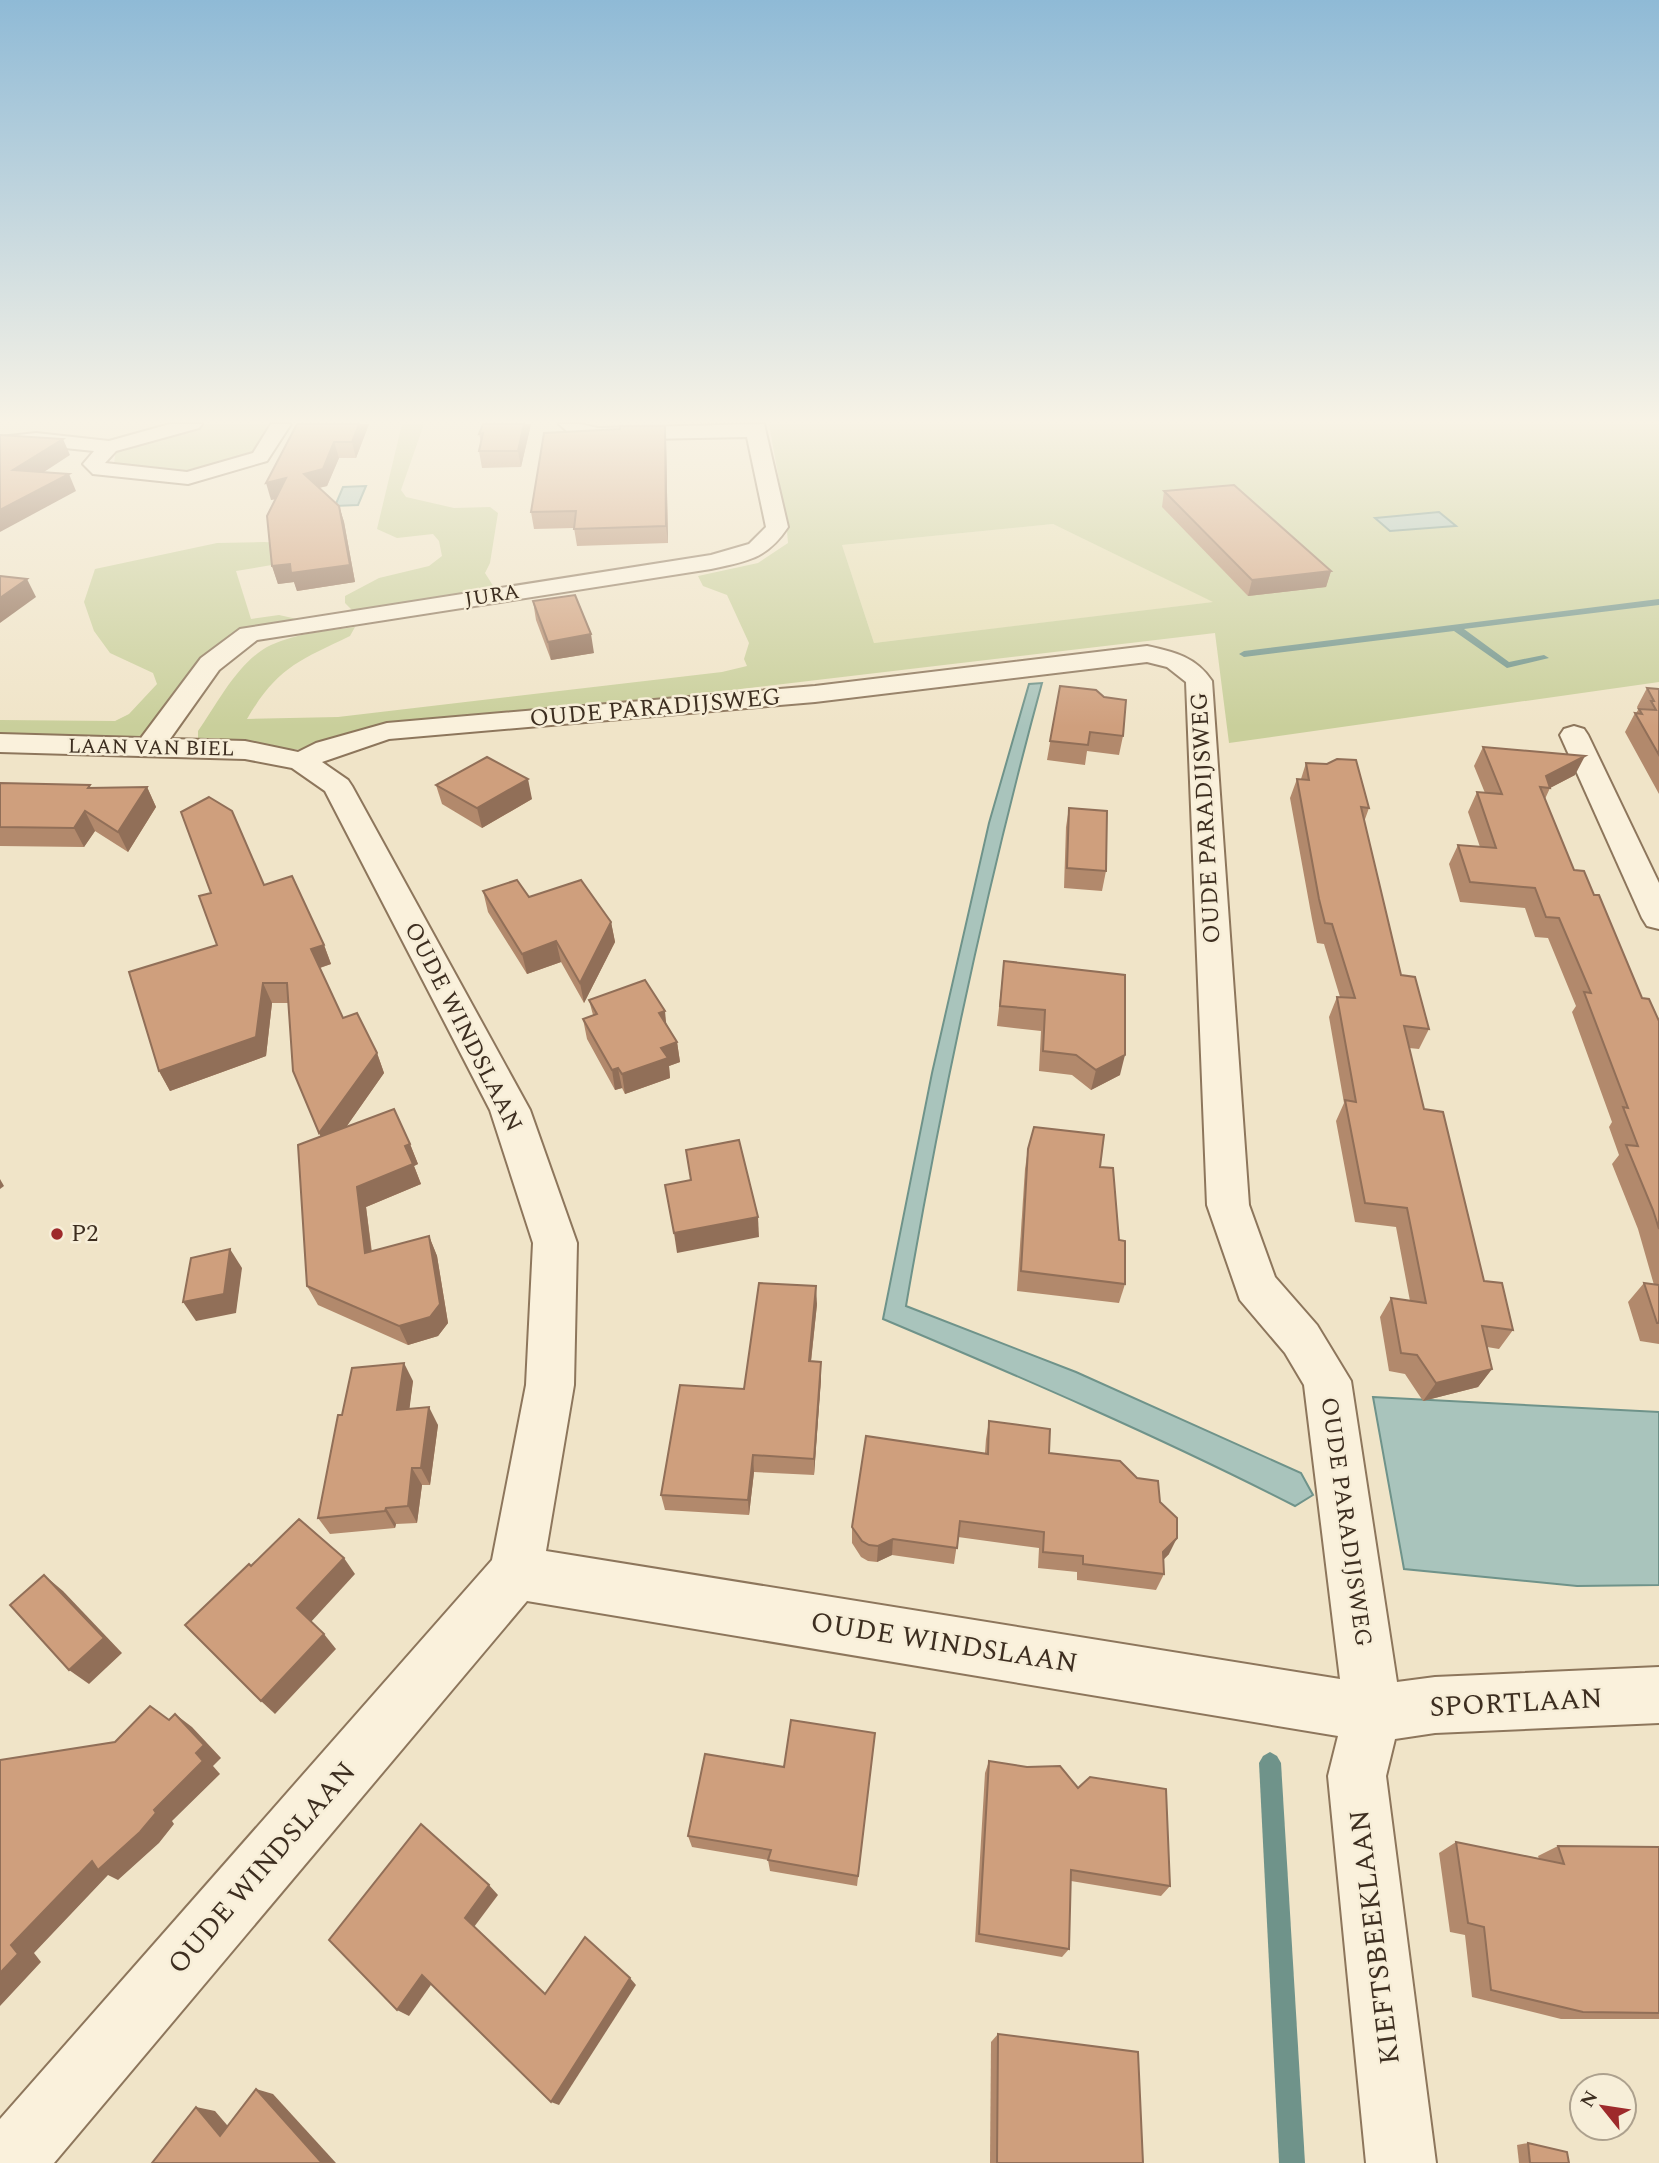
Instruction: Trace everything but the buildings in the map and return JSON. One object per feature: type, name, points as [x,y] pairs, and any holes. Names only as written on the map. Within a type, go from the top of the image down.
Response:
[{"type":"street","name":"JURA","points":[[149,748],[210,664],[249,634],[711,562],[748,554],[767,544],[777,525]]},
{"type":"street","name":"OUDE PARADIJSWEG","points":[[301,761],[326,749],[387,730],[815,694],[1147,654],[1170,658],[1188,666],[1199,681],[1228,1205],[1256,1287],[1301,1339],[1327,1381],[1373,1713]]},
{"type":"street","points":[[1574,735],[1659,918]]},
{"type":"street","name":"LAAN VAN BIEL","points":[[0,743],[245,750],[301,761]]},
{"type":"street","name":"OUDE WINDSLAAN","points":[[8,2163],[516,1573],[550,1385],[555,1243],[510,1110],[337,786],[301,761]]},
{"type":"street","name":"OUDE WINDSLAAN","points":[[516,1573],[1373,1713]]},
{"type":"street","name":"SPORTLAAN","points":[[1373,1713],[1435,1705],[1659,1695]]},
{"type":"street","name":"KIEFTSBEEKLAAN","points":[[1373,1713],[1357,1776],[1401,2163]]},
{"type":"shaded area","points":[[1055,525],[1214,602],[874,643],[842,545]]},
{"type":"green space","points":[[378,525],[496,525],[490,563],[485,573],[497,592],[354,612],[345,603],[345,596],[379,578],[429,566],[442,556],[439,541],[433,534],[397,538],[377,529]]},
{"type":"green space","points":[[786,525],[1044,525],[842,545],[874,643],[1213,602],[1055,525],[1383,525],[1390,531],[1454,525],[1659,525],[1659,682],[1229,743],[1215,633],[358,734],[309,750],[227,746],[198,740],[198,731],[230,684],[248,661],[259,652],[291,638],[355,627],[350,636],[302,660],[279,677],[247,719],[338,717],[722,672],[747,666],[744,659],[749,643],[727,595],[703,586],[698,576],[758,563],[788,543]]},
{"type":"green space","points":[[217,543],[317,545],[337,554],[236,571],[251,619],[279,615],[306,621],[240,639],[142,741],[0,744],[0,720],[115,721],[129,714],[157,684],[153,673],[110,653],[94,631],[84,602],[95,569]]},
{"type":"water","points":[[1383,525],[1456,526],[1390,531]]},
{"type":"water","points":[[1042,683],[1002,838],[967,993],[906,1306],[1076,1372],[1301,1473],[1313,1495],[1295,1506],[1091,1409],[883,1319],[932,1073],[989,823],[1029,684]]},
{"type":"water","points":[[1373,1397],[1659,1412],[1659,1585],[1577,1586],[1404,1569]]},
{"type":"waterway","points":[[1244,654],[1659,602]]},
{"type":"waterway","points":[[1456,628],[1507,665],[1544,658]]},
{"type":"waterway","points":[[1270,1763],[1292,2163]]},
{"type":"place","name":"P2","points":[[57,1234]]}]
